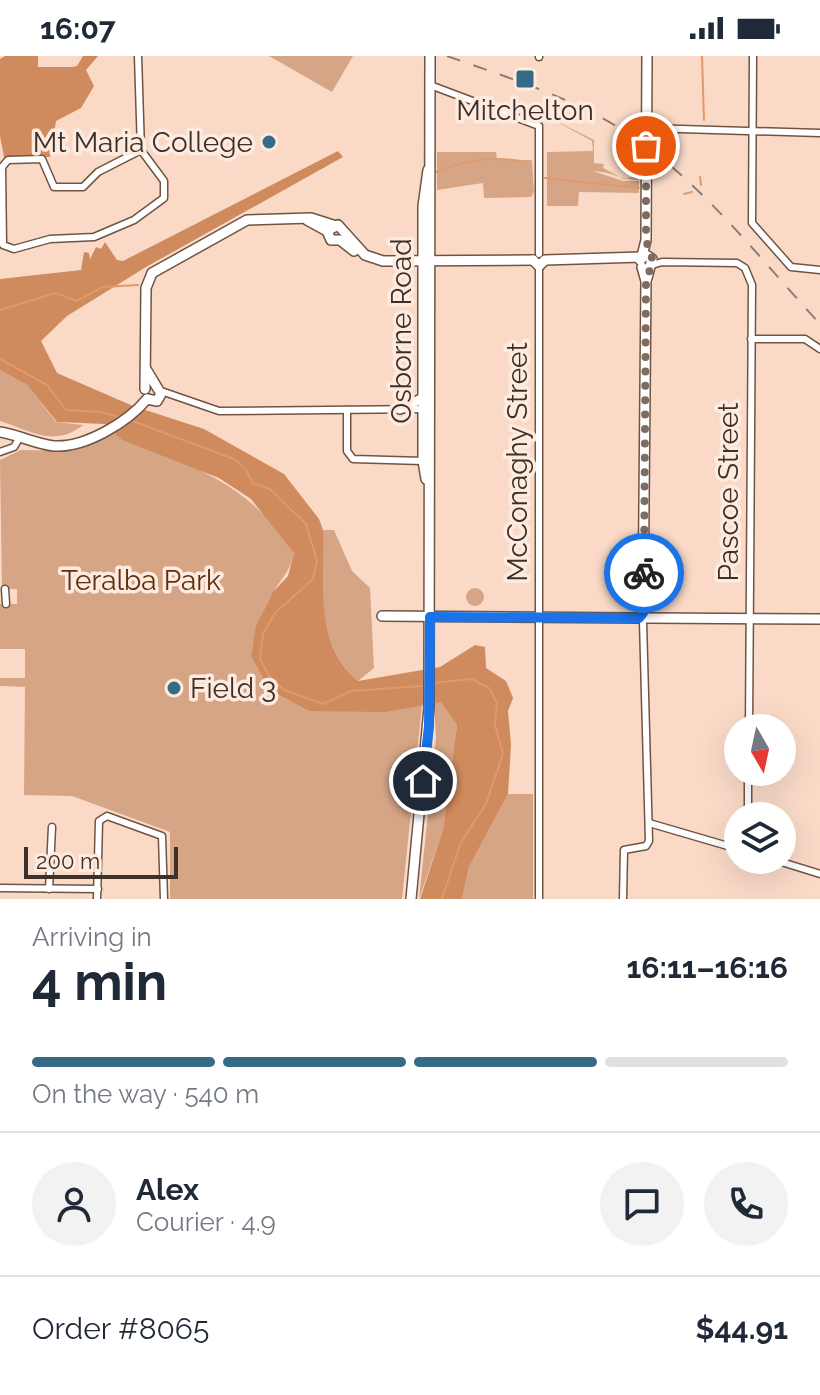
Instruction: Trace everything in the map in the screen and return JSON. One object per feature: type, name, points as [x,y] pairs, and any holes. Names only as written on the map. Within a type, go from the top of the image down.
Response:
[{"type":"street","points":[[138,56],[141,150],[164,181],[165,193],[159,204],[124,225],[94,237],[50,239],[7,248],[2,241],[5,162],[42,159],[54,187],[74,189],[141,150]]},
{"type":"street","name":"Osborne Road","points":[[411,899],[429,708],[426,262],[430,56]]},
{"type":"street","points":[[623,899],[624,850],[648,844],[649,823],[643,617],[648,261],[647,56]]},
{"type":"street","points":[[753,56],[752,223],[791,267],[820,270]]},
{"type":"street","name":"McConaghy Street","points":[[430,85],[539,126],[539,899]]},
{"type":"street","points":[[647,128],[820,133]]},
{"type":"street","points":[[153,393],[146,369],[146,284],[152,273],[247,220],[306,220],[330,228],[331,240],[342,237],[371,258],[426,262],[648,261]]},
{"type":"street","name":"Pascoe Street","points":[[648,261],[737,263],[745,268],[752,285],[749,714]]},
{"type":"street","points":[[751,339],[805,339],[820,349]]},
{"type":"street","points":[[153,393],[177,397],[219,411],[400,409],[426,405]]},
{"type":"street","points":[[2,451],[9,433],[63,446],[80,443],[139,408],[153,393]]},
{"type":"street","name":"Osborne Road","points":[[426,405],[423,461],[429,494]]},
{"type":"street","points":[[347,410],[347,451],[353,459],[423,461]]},
{"type":"street","points":[[382,616],[820,619]]},
{"type":"street","points":[[97,899],[102,817],[113,817],[162,836],[164,899]]},
{"type":"street","points":[[649,823],[724,845]]},
{"type":"street","points":[[49,889],[52,827]]},
{"type":"street","points":[[796,867],[820,874]]},
{"type":"street","points":[[0,888],[98,889]]},
{"type":"green space","points":[[269,56],[353,56],[332,92]]},
{"type":"green space","points":[[548,117],[594,140],[594,163],[604,164],[603,168],[620,177],[593,171],[623,181],[639,181],[639,193],[579,192],[578,206],[547,206],[547,152],[593,151],[592,141]]},
{"type":"green space","points":[[437,152],[496,152],[497,160],[532,160],[534,192],[531,197],[484,198],[483,183],[437,190]]},
{"type":"green space","points":[[0,370],[27,385],[56,422],[83,425],[73,432],[53,436],[33,433],[0,421]]},
{"type":"green space","name":"Teralba Park","points":[[117,431],[122,440],[219,480],[259,510],[294,553],[262,616],[251,656],[387,712],[422,705],[402,899],[170,899],[170,832],[72,796],[24,795],[25,687],[0,686],[0,678],[25,678],[25,649],[0,649],[0,604],[17,604],[17,589],[2,589],[0,460],[21,450],[73,451]]},
{"type":"green space","points":[[323,530],[334,530],[352,571],[370,588],[374,668],[358,681],[334,649],[328,630],[322,591]]},
{"type":"green space","points":[[475,588],[484,597],[475,606],[466,597]]},
{"type":"green space","points":[[441,701],[457,725],[443,830],[419,899],[436,738],[434,703]]},
{"type":"green space","points":[[508,794],[533,794],[533,899],[462,899],[469,867]]},
{"type":"shaded area","points":[[5,56],[38,56],[38,67],[72,67],[77,66],[83,56],[98,56],[86,70],[94,86],[81,108],[56,121],[50,157],[4,157],[0,136],[0,59]]},
{"type":"shaded area","points":[[338,151],[343,157],[146,267],[67,316],[41,341],[57,373],[133,406],[204,429],[284,474],[319,519],[323,530],[324,612],[328,631],[344,666],[358,681],[440,667],[475,645],[485,647],[486,668],[506,681],[513,698],[508,711],[511,745],[508,794],[469,867],[462,899],[420,899],[443,830],[457,725],[441,702],[387,712],[310,711],[270,690],[251,656],[256,626],[273,592],[288,576],[294,553],[251,499],[219,478],[122,440],[105,424],[57,422],[27,385],[0,370],[0,279],[81,270],[84,252],[89,253],[90,259],[96,247],[101,249],[105,242],[117,260],[123,261]]},
{"type":"waterway","points":[[702,56],[704,120]]},
{"type":"waterway","points":[[436,172],[478,160],[521,161]]},
{"type":"waterway","points":[[700,177],[701,185]]},
{"type":"waterway","points":[[545,178],[639,188]]},
{"type":"waterway","points":[[684,194],[692,192]]},
{"type":"waterway","points":[[0,310],[56,293],[77,301],[103,287],[138,285]]},
{"type":"waterway","points":[[0,359],[47,385],[66,410],[101,412],[120,417]]},
{"type":"waterway","points":[[130,420],[234,459],[246,469],[252,483],[270,489],[306,524],[317,561],[313,579],[275,613],[263,634],[260,659],[269,676],[284,690],[323,704],[351,691],[423,686]]},
{"type":"waterway","points":[[433,683],[472,679],[489,688],[497,703],[495,725],[503,754],[486,804],[461,842],[442,899]]},
{"type":"railway","points":[[447,56],[580,107],[649,148],[726,219],[820,324]]},
{"type":"way so far","points":[[644,573],[646,281],[653,261],[646,240],[646,146]]},
{"type":"place","name":"Mitchelton","points":[[525,79]]},
{"type":"place","name":"Mt Maria College","points":[[269,142]]},
{"type":"place","name":"Field 3","points":[[174,688]]},
{"type":"route","points":[[423,781],[429,726],[430,617],[639,618],[643,613],[644,573]]}]
